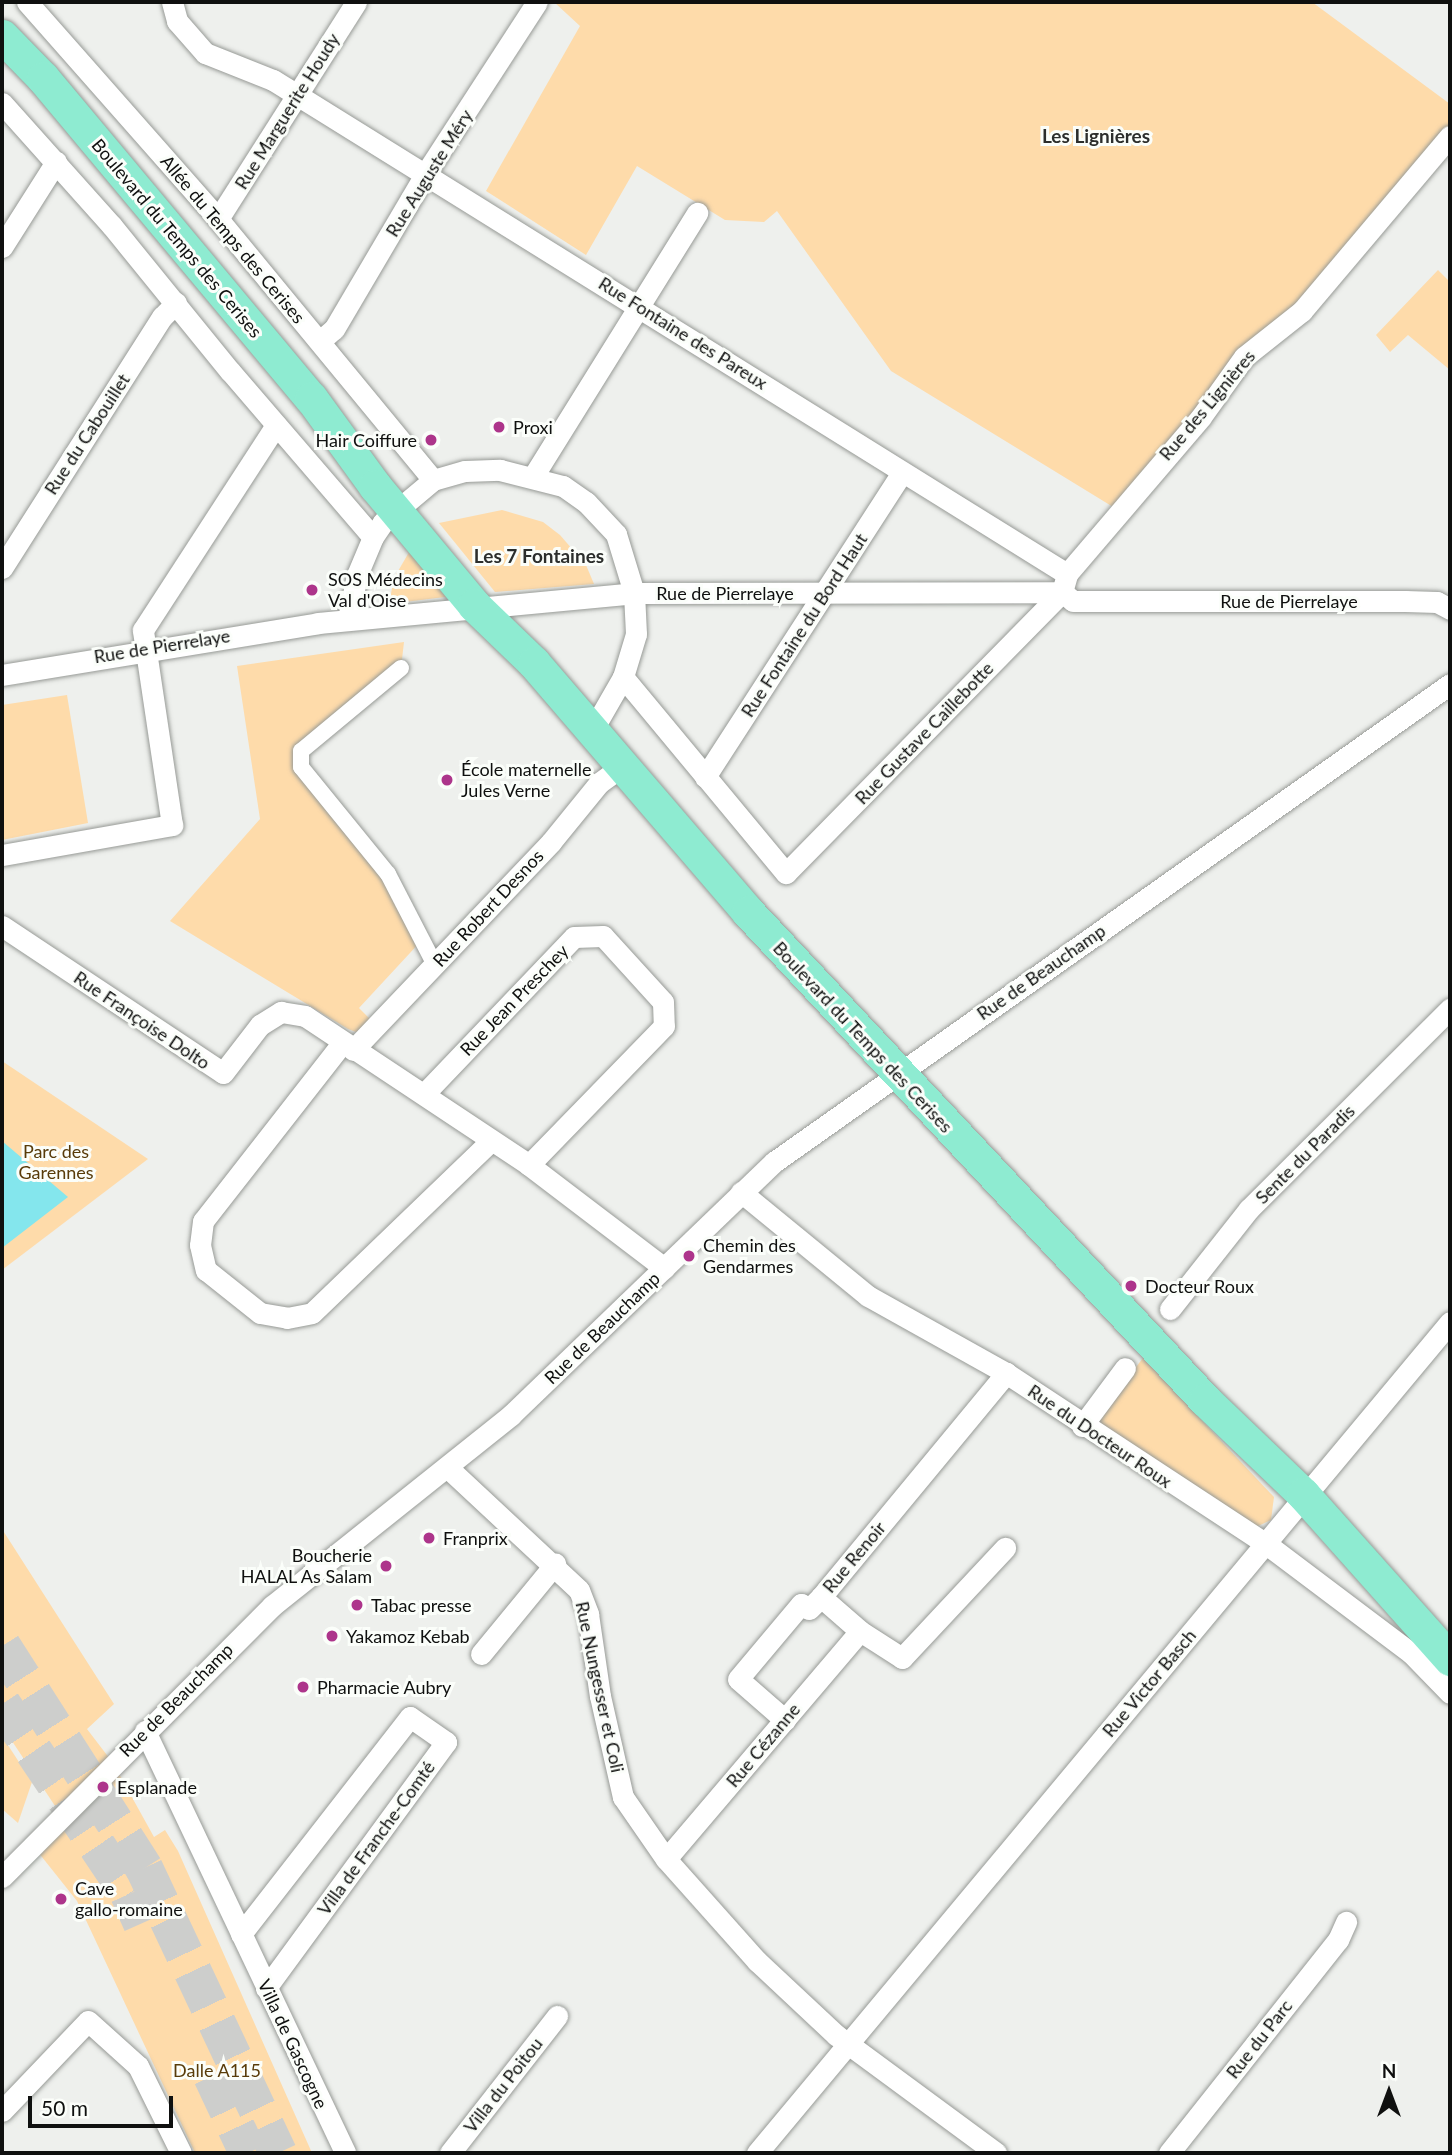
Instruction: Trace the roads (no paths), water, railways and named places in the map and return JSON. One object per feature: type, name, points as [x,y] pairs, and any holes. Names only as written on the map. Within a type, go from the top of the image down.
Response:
[{"type":"main road","name":"Boulevard du Temps des Cerises","points":[[2,17],[43,78]]},
{"type":"main road","name":"Boulevard du Temps des Cerises","points":[[2,36],[43,78],[311,398],[412,497],[484,604],[748,912],[1297,1501],[1450,1659]]},
{"type":"street","name":"Allée du Temps des Cerises","points":[[27,2],[218,219],[320,341],[412,497]]},
{"type":"street","name":"Rue Fontaine des Pareux","points":[[172,2],[177,21],[205,53],[272,80],[424,176],[639,305],[902,472],[1065,583]]},
{"type":"street","name":"Rue Marguerite Houdy","points":[[218,219],[356,2]]},
{"type":"street","name":"Rue Auguste Méry","points":[[320,341],[334,329],[424,176],[537,2]]},
{"type":"street","points":[[2,103],[56,162],[373,537]]},
{"type":"street","name":"Rue des Lignières","points":[[1065,583],[1200,417],[1244,357],[1302,312],[1450,136]]},
{"type":"street","points":[[2,247],[56,162]]},
{"type":"street","points":[[534,475],[697,213]]},
{"type":"street","name":"Rue du Cabouillet","points":[[2,568],[162,317],[176,303]]},
{"type":"street","points":[[2,855],[172,825],[143,630],[276,425]]},
{"type":"street","points":[[348,619],[356,575],[373,537],[412,497],[480,470],[534,475],[563,486],[586,502],[616,534],[634,593],[636,634],[623,677],[592,731]]},
{"type":"street","name":"Rue Fontaine du Bord Haut","points":[[705,777],[902,472]]},
{"type":"street","name":"Rue de Pierrelaye","points":[[2,675],[145,649],[348,619],[484,604],[634,593],[825,593],[1065,583],[1073,601],[1405,601],[1437,602],[1450,609]]},
{"type":"street","name":"Rue Gustave Caillebotte","points":[[705,777],[786,873],[1065,583]]},
{"type":"street","points":[[401,668],[301,751],[301,767],[388,874],[435,965]]},
{"type":"street","points":[[623,677],[705,777]]},
{"type":"street","name":"Rue de Beauchamp","points":[[2,1877],[272,1606],[447,1467],[576,1355],[774,1162],[1450,684]]},
{"type":"street","name":"Rue Robert Desnos","points":[[491,1142],[312,1313],[287,1318],[260,1313],[206,1270],[200,1245],[203,1221],[348,1046],[435,965],[551,842],[599,783],[622,766]]},
{"type":"street","name":"Rue Françoise Dolto","points":[[2,926],[223,1073],[260,1025],[281,1012],[305,1016],[348,1046]]},
{"type":"street","name":"Rue Jean Preschey","points":[[424,1094],[575,937],[603,936],[663,1002],[664,1026],[554,1134],[529,1165]]},
{"type":"street","name":"Sente du Paradis","points":[[1170,1309],[1249,1209],[1450,1009]]},
{"type":"street","points":[[348,1046],[529,1165],[664,1268]]},
{"type":"street","name":"Rue du Docteur Roux","points":[[741,1192],[868,1296],[1006,1373],[1082,1426],[1265,1543],[1411,1653],[1450,1693]]},
{"type":"street","name":"Rue Victor Basch","points":[[757,2153],[1265,1543],[1297,1501],[1450,1322]]},
{"type":"street","points":[[1082,1426],[1125,1368]]},
{"type":"street","name":"Rue Renoir","points":[[785,1720],[738,1679],[801,1604],[809,1609],[821,1597],[1006,1373]]},
{"type":"street","name":"Rue Nungesser et Coli","points":[[447,1467],[555,1564],[583,1599],[623,1797],[666,1859],[757,1961],[848,2044],[996,2153]]},
{"type":"street","points":[[821,1597],[860,1631],[902,1658],[1005,1549]]},
{"type":"street","points":[[481,1654],[555,1564]]},
{"type":"street","name":"Rue Cézanne","points":[[666,1859],[860,1631]]},
{"type":"street","name":"Villa de Franche-Comté","points":[[240,1934],[411,1717],[446,1742],[266,1987]]},
{"type":"street","name":"Villa de Gascogne","points":[[145,1731],[345,2153]]},
{"type":"street","name":"Rue du Parc","points":[[1169,2153],[1338,1940],[1346,1922]]},
{"type":"street","name":"Villa du Poitou","points":[[450,2153],[557,2016]]},
{"type":"street","points":[[2,2111],[88,2021],[138,2066],[181,2153]]},
{"type":"water","points":[[2,1141],[68,1197],[2,1248]]},
{"type":"tunnel","points":[[2,1646],[144,1868],[278,2153]]},
{"type":"tunnel","points":[[2,1704],[129,1894],[142,1923]]},
{"type":"tunnel","points":[[212,2076],[248,2153]]},
{"type":"place","name":"Proxi","points":[[499,427]]},
{"type":"place","name":"Hair Coiffure","points":[[431,440]]},
{"type":"place","name":"SOS Médecins Val d'Oise","points":[[312,590]]},
{"type":"place","name":"École maternelle Jules Verne","points":[[447,780]]},
{"type":"place","name":"Chemin des Gendarmes","points":[[689,1256]]},
{"type":"place","name":"Docteur Roux","points":[[1131,1286]]},
{"type":"place","name":"Franprix","points":[[429,1538]]},
{"type":"place","name":"Boucherie HALAL As Salam","points":[[386,1566]]},
{"type":"place","name":"Tabac presse","points":[[357,1605]]},
{"type":"place","name":"Yakamoz Kebab","points":[[332,1636]]},
{"type":"place","name":"Pharmacie Aubry","points":[[303,1687]]},
{"type":"place","name":"Esplanade","points":[[103,1787]]},
{"type":"place","name":"Cave gallo-romaine","points":[[61,1899]]},
{"type":"district","name":"Les Lignières","points":[[1096,136]]},
{"type":"district","name":"Les 7 Fontaines","points":[[539,556]]},
{"type":"park label","name":"Parc des Garennes","points":[[56,1162]]},
{"type":"park label","name":"Dalle A115","points":[[217,2070]]}]
